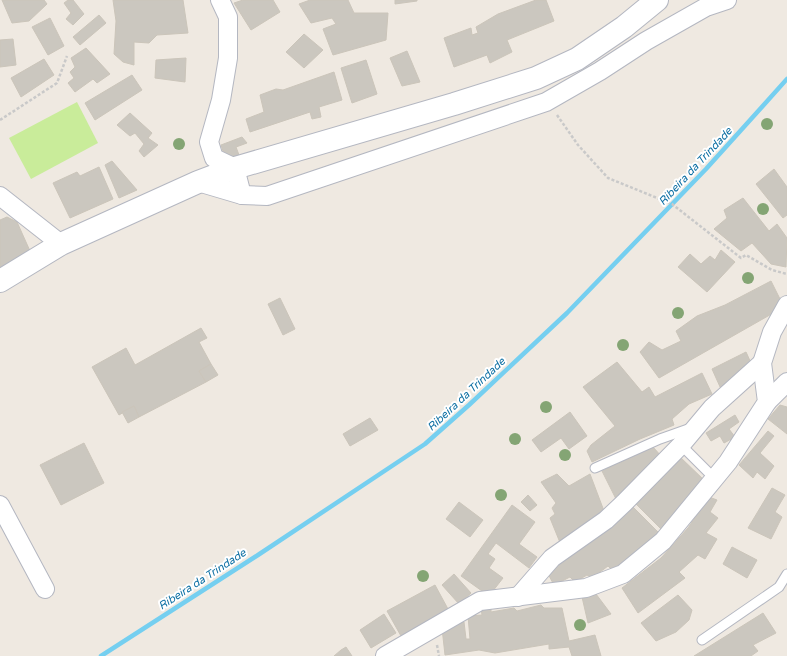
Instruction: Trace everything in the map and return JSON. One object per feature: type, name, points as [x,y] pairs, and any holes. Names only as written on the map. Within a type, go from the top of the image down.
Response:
[{"type":"street","points":[[220,0],[228,17],[228,58],[221,100],[209,142],[214,158],[234,168],[242,195]]},
{"type":"street","points":[[0,281],[61,244],[198,182],[234,168],[454,104],[536,78],[577,59],[624,27],[657,0]]},
{"type":"street","points":[[198,182],[242,195],[267,196],[546,102],[600,71],[646,41],[706,7],[727,0]]},
{"type":"street","points":[[0,196],[61,244]]},
{"type":"street","points":[[767,402],[762,363],[772,332],[787,305]]},
{"type":"street","points":[[518,597],[552,558],[606,520],[680,445],[712,408],[762,363]]},
{"type":"street","points":[[385,656],[480,601],[586,588],[623,574],[663,541],[714,478],[757,420],[767,402],[787,382]]},
{"type":"street","points":[[0,506],[45,590]]},
{"type":"lane","points":[[595,468],[660,438],[696,426]]},
{"type":"lane","points":[[680,445],[714,478]]},
{"type":"lane","points":[[702,640],[779,587],[787,574]]},
{"type":"path","points":[[0,120],[57,83],[66,56]]},
{"type":"path","points":[[546,102],[578,145],[608,178],[672,204],[741,258],[746,255],[772,270],[787,274]]},
{"type":"green space","points":[[77,102],[98,143],[31,179],[9,138]]},
{"type":"building","points":[[2,0],[44,0],[47,4],[29,21],[12,23]]},
{"type":"building","points":[[68,0],[73,0],[84,14],[73,25],[66,19],[71,13],[64,3]]},
{"type":"building","points":[[113,0],[183,0],[188,33],[157,35],[149,43],[134,42],[134,65],[123,62],[114,54],[116,21]]},
{"type":"building","points":[[243,0],[273,0],[280,12],[251,30],[234,3]]},
{"type":"building","points":[[310,0],[348,0],[354,13],[388,13],[386,40],[333,55],[323,29],[336,24],[332,18],[311,23],[299,4]]},
{"type":"building","points":[[395,0],[417,0],[417,1],[395,4]]},
{"type":"building","points":[[536,0],[546,0],[554,21],[507,40],[512,52],[490,63],[487,55],[454,67],[444,38],[471,28],[472,35],[478,33],[476,27],[498,14]]},
{"type":"building","points":[[99,15],[106,23],[80,45],[73,37]]},
{"type":"building","points":[[50,18],[64,46],[48,55],[32,27]]},
{"type":"building","points":[[304,34],[323,50],[304,68],[286,52]]},
{"type":"building","points":[[13,39],[16,65],[0,67],[0,40]]},
{"type":"building","points":[[86,48],[110,74],[97,83],[93,79],[75,92],[68,83],[74,78],[70,72],[75,67],[71,58]]},
{"type":"building","points":[[407,51],[420,82],[402,86],[390,58]]},
{"type":"building","points":[[186,58],[185,82],[155,78],[156,60]]},
{"type":"building","points":[[44,59],[54,75],[21,97],[11,78]]},
{"type":"building","points":[[366,60],[377,94],[352,103],[341,68]]},
{"type":"building","points":[[334,72],[342,100],[319,107],[321,117],[312,119],[310,112],[250,132],[246,119],[264,112],[260,95],[276,89],[283,90]]},
{"type":"building","points":[[132,75],[142,90],[95,120],[85,103]]},
{"type":"building","points":[[130,113],[152,133],[148,138],[158,145],[144,157],[139,151],[144,144],[135,133],[130,136],[117,125]]},
{"type":"building","points":[[242,137],[247,143],[236,147],[239,155],[226,160],[221,145]]},
{"type":"building","points":[[112,161],[137,190],[119,198],[105,165]]},
{"type":"building","points":[[99,167],[113,199],[70,218],[53,183],[77,172],[80,176]]},
{"type":"building","points":[[774,169],[787,187],[787,215],[783,218],[756,184]]},
{"type":"building","points":[[743,198],[769,231],[777,224],[787,238],[786,267],[771,264],[752,243],[741,251],[714,229],[727,218],[724,210]]},
{"type":"building","points":[[7,217],[17,222],[30,251],[0,269],[0,220]]},
{"type":"building","points":[[721,250],[735,262],[707,292],[678,267],[690,254],[701,264],[710,256],[715,260]]},
{"type":"building","points":[[771,281],[780,299],[775,312],[659,378],[640,352],[649,342],[662,350],[681,341],[676,331],[697,316],[725,305]]},
{"type":"building","points":[[280,298],[295,329],[283,335],[268,304]]},
{"type":"building","points":[[201,328],[207,338],[199,342],[211,364],[199,371],[206,382],[139,417],[134,406],[119,415],[92,367],[126,348],[135,365]]},
{"type":"building","points":[[746,352],[751,363],[721,389],[712,369]]},
{"type":"building","points":[[617,362],[642,392],[649,387],[655,397],[702,373],[712,394],[689,404],[672,419],[674,425],[640,439],[592,462],[587,451],[591,445],[615,426],[583,387]]},
{"type":"building","points":[[211,364],[218,375],[206,382],[199,371]]},
{"type":"building","points":[[780,405],[787,407],[787,434],[768,419]]},
{"type":"building","points":[[134,406],[139,417],[128,423],[122,412]]},
{"type":"building","points":[[570,412],[587,436],[569,449],[561,438],[541,452],[532,440]]},
{"type":"building","points":[[735,415],[739,422],[729,429],[735,437],[724,443],[720,436],[711,441],[706,433]]},
{"type":"building","points":[[370,418],[378,430],[350,446],[343,434]]},
{"type":"building","points":[[768,431],[774,436],[760,453],[774,466],[765,479],[757,472],[753,478],[739,465]]},
{"type":"building","points":[[84,443],[104,483],[61,505],[40,465]]},
{"type":"building","points":[[653,447],[662,457],[617,501],[602,471]]},
{"type":"building","points":[[679,456],[705,481],[662,530],[635,503]]},
{"type":"building","points":[[557,474],[569,486],[590,474],[604,511],[561,545],[550,518],[555,514],[552,508],[556,503],[541,482]]},
{"type":"building","points":[[772,488],[785,495],[775,512],[782,517],[771,539],[748,528]]},
{"type":"building","points":[[528,495],[537,505],[530,511],[521,502]]},
{"type":"building","points":[[709,497],[717,500],[710,512],[718,518],[706,533],[717,539],[705,559],[698,555],[679,572],[685,578],[638,613],[622,588],[661,558],[688,528]]},
{"type":"building","points":[[459,502],[483,520],[470,537],[446,519]]},
{"type":"building","points":[[512,505],[535,522],[519,544],[537,557],[529,568],[496,543],[488,554],[495,559],[489,568],[503,578],[489,596],[461,576]]},
{"type":"building","points":[[631,505],[660,534],[613,571],[608,566],[592,578],[587,575],[575,582],[570,577],[554,585],[547,572]]},
{"type":"building","points":[[732,547],[757,560],[747,578],[723,564]]},
{"type":"building","points":[[454,574],[471,593],[459,604],[442,585]]},
{"type":"building","points":[[435,585],[448,609],[401,636],[387,611]]},
{"type":"building","points":[[596,594],[611,614],[588,623],[582,597]]},
{"type":"building","points":[[678,595],[692,610],[689,620],[676,632],[656,641],[641,623]]},
{"type":"building","points":[[541,605],[544,608],[562,608],[569,641],[595,635],[601,656],[572,656],[569,647],[549,649],[549,644],[495,653],[479,650],[445,655],[442,628],[464,622],[466,639],[470,639],[468,616],[482,615],[481,608],[491,607],[491,612],[514,608],[517,611]]},
{"type":"building","points":[[763,613],[776,633],[753,645],[758,651],[751,656],[694,656]]},
{"type":"building","points":[[384,614],[396,633],[371,648],[360,630]]},
{"type":"building","points":[[346,647],[352,656],[334,656],[341,650]]},
{"type":"waterway","name":"Ribeira da Trindade","points":[[101,656],[258,555],[425,444],[567,313],[706,169],[787,79]]}]
